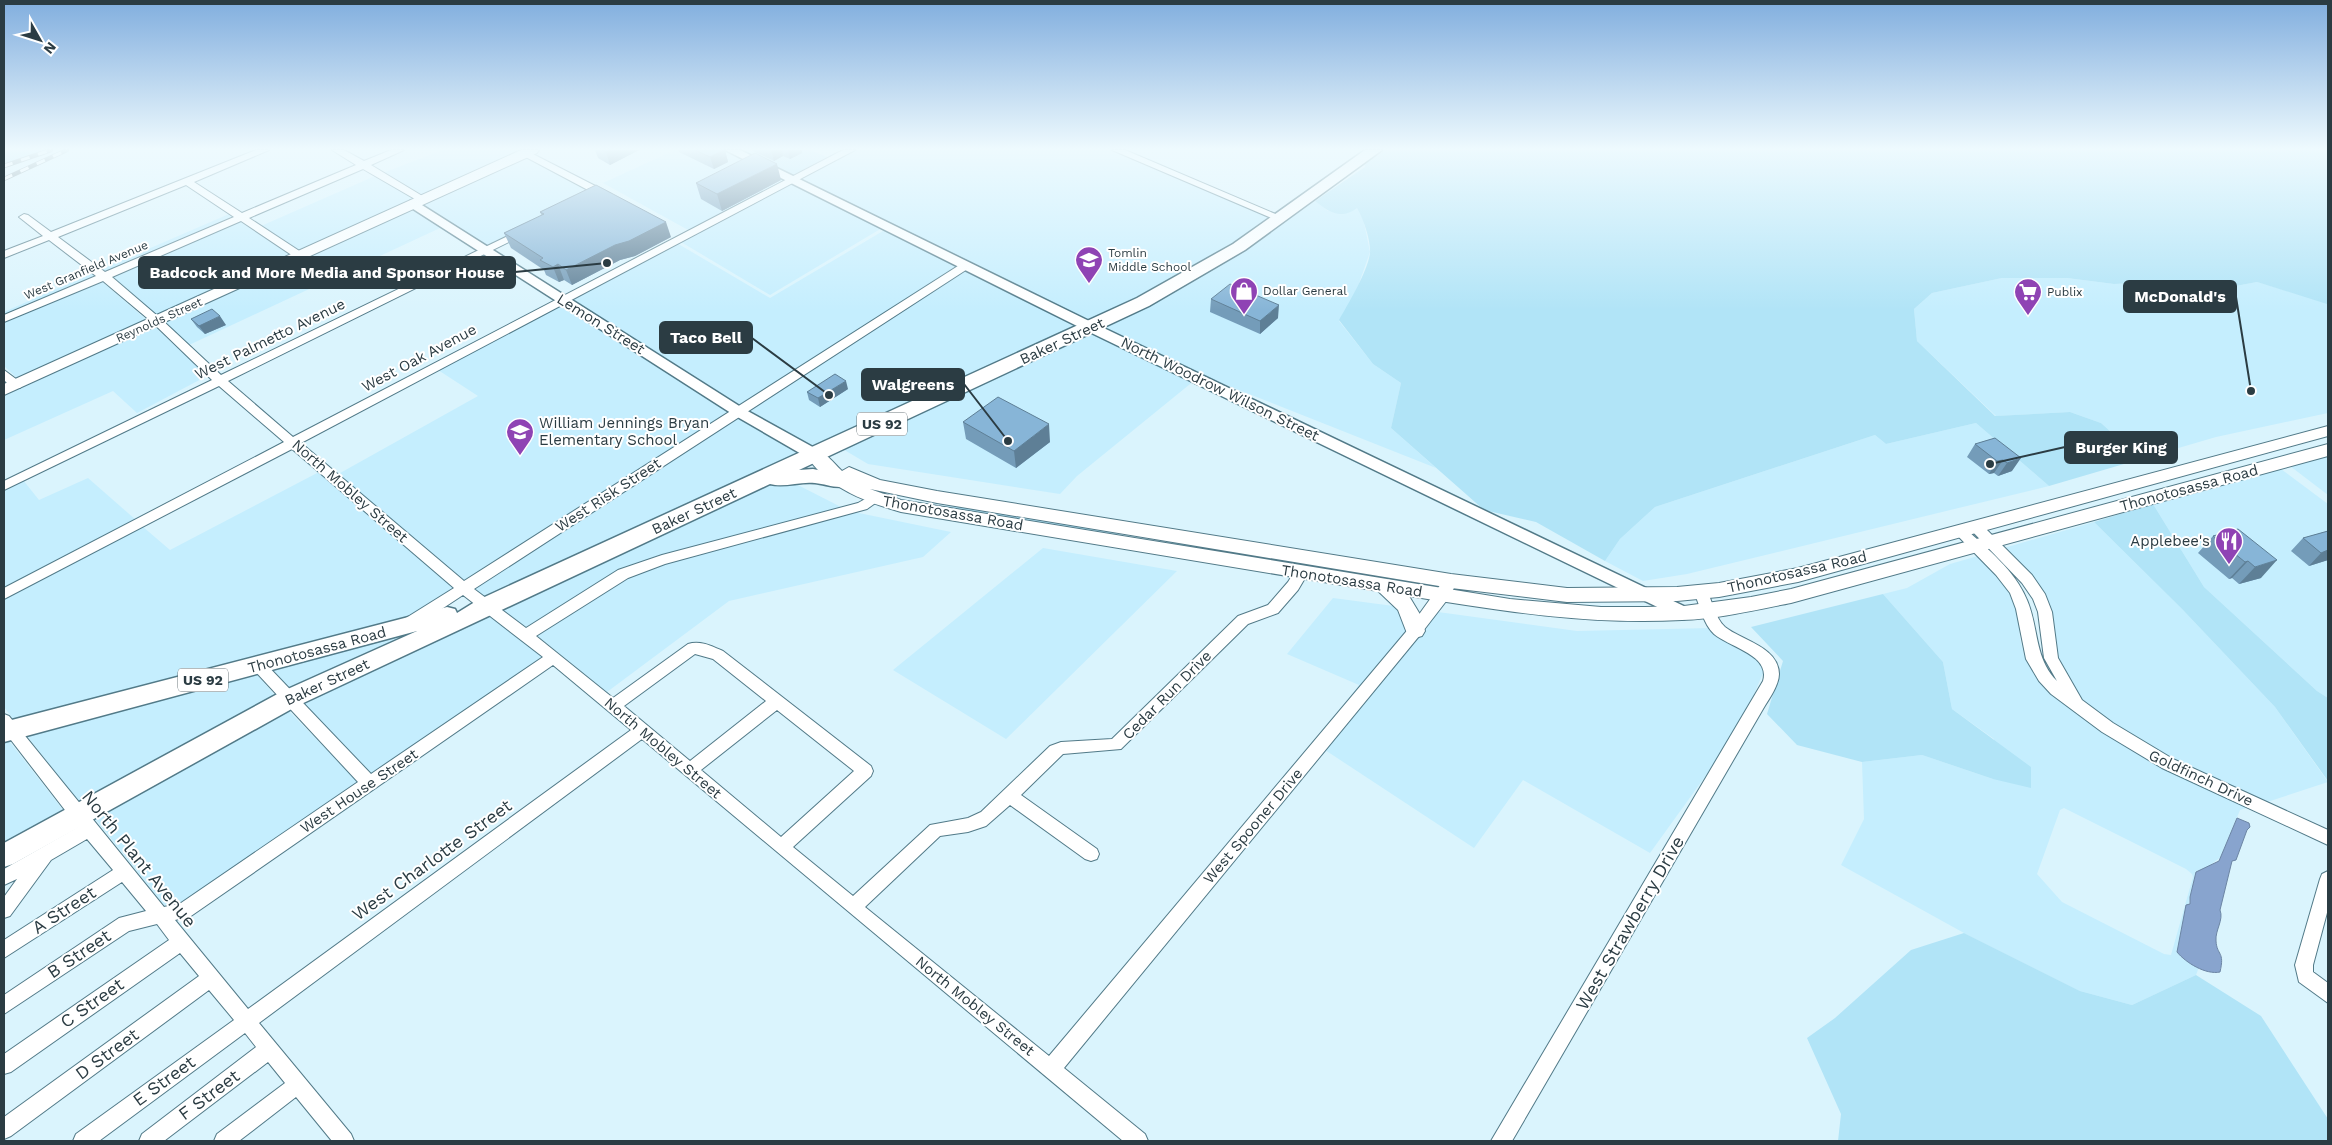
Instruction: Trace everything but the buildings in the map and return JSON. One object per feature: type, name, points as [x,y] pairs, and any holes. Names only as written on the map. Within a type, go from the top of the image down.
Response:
[{"type":"main road","name":"Reynolds Street","points":[[10,387],[416,203]]},
{"type":"main road","name":"Baker Street","points":[[4,856],[84,822],[201,746],[289,700],[476,614],[486,606],[1092,328],[1195,273],[1300,203]]},
{"type":"main road","name":"Thonotosassa Road","points":[[815,455],[840,482],[874,499],[972,519],[1383,586],[1567,595],[1646,596],[1701,592],[1798,575],[2328,431]]},
{"type":"main road","points":[[2280,464],[2278,459],[2281,454],[2310,436]]},
{"type":"main road","points":[[2215,481],[2258,462],[2262,457],[2260,450]]},
{"type":"main road","name":"Thonotosassa Road","points":[[815,455],[865,481],[919,493],[1447,588],[1555,611],[1601,614],[1684,614],[1791,596],[2328,450]]},
{"type":"main road","points":[[757,482],[800,476],[824,477],[840,482]]},
{"type":"main road","points":[[865,481],[874,499],[919,493]]},
{"type":"main road","points":[[1383,586],[1407,606],[1412,614],[1415,631]]},
{"type":"main road","name":"Thonotosassa Road","points":[[6,728],[403,628],[476,606],[486,606]]},
{"type":"street","points":[[4,255],[131,203]]},
{"type":"street","points":[[220,203],[300,256]]},
{"type":"street","name":"West Granfield Avenue","points":[[4,319],[273,203]]},
{"type":"street","name":"Lemon Street","points":[[421,203],[485,251],[739,412],[815,455]]},
{"type":"street","name":"West Oak Avenue","points":[[4,594],[564,300],[679,235],[745,203]]},
{"type":"street","name":"North Woodrow Wilson Street","points":[[841,203],[1092,328],[1684,614]]},
{"type":"street","points":[[1245,203],[1280,218]]},
{"type":"street","points":[[24,217],[104,276]]},
{"type":"street","name":"West Palmetto Avenue","points":[[4,486],[529,230]]},
{"type":"street","name":"West Risk Street","points":[[403,628],[965,266]]},
{"type":"street","name":"North Mobley Street","points":[[104,276],[157,321],[219,380],[463,588],[554,657],[852,907],[1138,1141]]},
{"type":"street","points":[[4,374],[10,387]]},
{"type":"street","points":[[526,635],[593,591],[624,574],[662,560],[862,506],[874,499]]},
{"type":"street","name":"Goldfinch Drive","points":[[1968,529],[1983,544],[2027,579],[2040,598],[2045,612],[2051,658],[2079,707]]},
{"type":"street","name":"Goldfinch Drive","points":[[1983,544],[2019,597],[2026,615],[2032,656],[2042,676],[2055,690],[2128,743],[2172,767],[2328,838]]},
{"type":"street","name":"Cedar Run Drive","points":[[852,907],[936,830],[950,827],[962,828],[977,824],[987,817],[1050,754],[1061,748],[1116,745],[1242,620],[1273,609],[1293,586],[1301,573]]},
{"type":"street","name":"West Spooner Drive","points":[[1051,1069],[1415,631],[1447,588]]},
{"type":"street","points":[[1701,592],[1710,610]]},
{"type":"street","name":"West Strawberry Drive","points":[[1501,1141],[1758,705],[1772,673],[1769,665],[1753,650],[1718,629],[1710,610]]},
{"type":"street","points":[[2029,643],[2049,648]]},
{"type":"street","points":[[613,706],[693,648],[707,650],[718,655],[865,771],[782,847]]},
{"type":"street","name":"West House Street","points":[[159,914],[185,910],[554,657]]},
{"type":"street","points":[[258,665],[369,783]]},
{"type":"street","points":[[690,770],[777,701]]},
{"type":"street","name":"North Plant Avenue","points":[[6,728],[125,871],[344,1141]]},
{"type":"street","name":"West Charlotte Street","points":[[246,1021],[643,730]]},
{"type":"street","points":[[1009,795],[1092,854]]},
{"type":"street","points":[[4,878],[49,850],[84,822]]},
{"type":"street","points":[[4,910],[49,850]]},
{"type":"street","name":"A Street","points":[[4,950],[125,871]]},
{"type":"street","points":[[2328,879],[2304,965],[2305,976],[2328,994]]},
{"type":"street","name":"B Street","points":[[4,1004],[125,924],[159,914]]},
{"type":"street","name":"C Street","points":[[4,1065],[181,942]]},
{"type":"street","name":"D Street","points":[[4,1129],[211,978]]},
{"type":"street","name":"E Street","points":[[83,1141],[246,1021]]},
{"type":"street","name":"F Street","points":[[149,1141],[269,1050]]},
{"type":"street","points":[[224,1141],[297,1085]]},
{"type":"shaded area","points":[[312,203],[409,203],[302,252],[261,226]]},
{"type":"shaded area","points":[[422,203],[573,203],[487,247]]},
{"type":"shaded area","points":[[640,203],[742,203],[690,231]]},
{"type":"shaded area","points":[[755,203],[834,203],[882,228],[770,295],[681,242]]},
{"type":"shaded area","points":[[840,203],[1244,203],[1280,218],[1092,327],[965,266],[463,588],[333,477],[478,396],[435,368],[675,242],[770,298],[888,228]]},
{"type":"shaded area","points":[[1311,203],[1318,203],[1328,211],[1357,207],[1363,218],[1370,252],[1356,292],[1339,321],[1373,364],[1401,383],[1391,428],[1436,468],[1206,377],[1100,328]]},
{"type":"shaded area","points":[[1318,203],[2328,203],[2328,301],[2327,304],[2257,282],[2177,297],[2157,282],[2114,284],[2067,278],[2002,278],[1932,293],[1914,309],[1917,341],[1995,416],[2070,412],[2101,423],[2141,459],[2049,486],[1976,423],[1886,444],[1875,435],[1655,507],[1620,539],[1605,561],[1536,522],[1484,510],[1391,428],[1401,383],[1373,364],[1339,320],[1366,269],[1370,248],[1366,229],[1357,208],[1346,214],[1341,214]]},
{"type":"shaded area","points":[[413,208],[478,251],[440,228],[189,345],[164,321]]},
{"type":"shaded area","points":[[229,214],[293,257],[159,317],[102,269]]},
{"type":"shaded area","points":[[966,270],[1083,327],[832,443],[827,440],[811,448],[747,411]]},
{"type":"shaded area","points":[[92,273],[149,322],[19,380],[4,366],[4,312]]},
{"type":"shaded area","points":[[2002,278],[2067,278],[2114,284],[2157,282],[2177,297],[2257,282],[2328,303],[2328,413],[2216,437],[2141,459],[2101,423],[2070,412],[1996,416],[1917,341],[1914,309],[1932,293]]},
{"type":"shaded area","points":[[154,326],[207,376],[137,413],[113,391],[4,440],[4,394]]},
{"type":"shaded area","points":[[1092,331],[1195,380],[1077,476],[1060,494],[868,464],[841,448]]},
{"type":"shaded area","points":[[739,417],[802,453],[488,600],[473,587]]},
{"type":"shaded area","points":[[1976,423],[2049,486],[1687,574],[1643,581],[1605,561],[1620,539],[1655,507],[1875,435],[1886,444]]},
{"type":"shaded area","points":[[2328,456],[2328,495],[2290,466]]},
{"type":"shaded area","points":[[2281,469],[2328,504],[2328,698],[2317,691],[2204,587],[2153,504]]},
{"type":"shaded area","points":[[319,472],[454,588],[400,623],[17,724],[4,707],[4,598],[142,526],[170,550]]},
{"type":"shaded area","points":[[88,478],[136,520],[4,589],[4,489],[23,480],[39,500]]},
{"type":"shaded area","points":[[790,481],[841,507],[621,570],[527,628],[497,606],[759,486]]},
{"type":"shaded area","points":[[2153,504],[2204,587],[2317,691],[2328,698],[2328,781],[2275,707],[2182,609],[2094,522]]},
{"type":"shaded area","points":[[927,505],[973,508],[1100,528],[1121,535]]},
{"type":"shaded area","points":[[854,512],[951,532],[923,557],[729,601],[607,692],[535,634],[626,578],[664,564]]},
{"type":"shaded area","points":[[2094,522],[2182,609],[2275,707],[2328,782],[2264,803],[2174,763],[2085,706],[2066,676],[2059,660],[2053,614],[2047,599],[2033,579],[2004,548]]},
{"type":"shaded area","points":[[1171,542],[1380,575],[1405,583],[1170,544]]},
{"type":"shaded area","points":[[1043,548],[1177,571],[1006,739],[893,670]]},
{"type":"shaded area","points":[[1978,556],[2002,581],[2012,596],[2018,613],[2020,638],[2024,655],[2035,675],[2049,690],[2126,746],[2172,772],[2250,807],[2240,810],[2221,857],[2202,871],[2190,897],[2182,958],[2199,967],[2196,975],[2132,1005],[2080,991],[1964,933],[1841,865],[1864,819],[1862,762],[1922,755],[1993,779],[1994,739],[1952,709],[1943,662],[1883,594],[1907,588],[1950,564]],"holes":[[[2064,808],[2186,869],[2193,877],[2171,955],[2164,954],[2062,902],[2037,874],[2060,810]]]},
{"type":"shaded area","points":[[1883,594],[1943,662],[1952,709],[2031,767],[2031,788],[1993,779],[1922,755],[1862,762],[1797,745],[1767,714],[1783,661],[1751,627]]},
{"type":"shaded area","points":[[1333,598],[1401,607],[1408,629],[1344,705],[1359,685],[1287,654]]},
{"type":"shaded area","points":[[1438,612],[1577,631],[1711,628],[1758,660],[1764,671],[1751,701],[1712,767],[1650,853],[1523,780],[1474,848],[1325,750],[1419,636],[1423,636],[1422,633]]},
{"type":"shaded area","points":[[485,613],[544,657],[372,774],[300,700]]},
{"type":"shaded area","points":[[462,615],[292,692],[270,667]]},
{"type":"shaded area","points":[[254,671],[278,699],[82,806],[24,732]]},
{"type":"shaded area","points":[[285,707],[359,783],[184,903],[165,906],[96,820],[89,815]]},
{"type":"shaded area","points":[[6,737],[67,815],[4,850],[4,738]]},
{"type":"shaded area","points":[[2237,818],[2249,823],[2250,827],[2247,830],[2236,860],[2232,861],[2220,910],[2221,918],[2216,941],[2222,960],[2220,972],[2209,972],[2191,964],[2177,952],[2186,905],[2190,904],[2196,872],[2219,861]]},
{"type":"shaded area","points":[[1964,933],[2080,991],[2132,1005],[2196,975],[2261,1016],[2328,1119],[2328,1141],[1838,1141],[1841,1114],[1807,1038],[1835,1018],[1911,950]]},
{"type":"place","name":"Badcock and More Media and Sponsor House","points":[[607,263]]},
{"type":"place","name":"Tomlin Middle School","points":[[1089,284]]},
{"type":"place","name":"Dollar General","points":[[1244,315]]},
{"type":"place","name":"Publix","points":[[2028,316]]},
{"type":"place","name":"McDonald's","points":[[2251,391]]},
{"type":"place","name":"Taco Bell","points":[[829,395]]},
{"type":"place","name":"Walgreens","points":[[1008,441]]},
{"type":"place","name":"William Jennings Bryan Elementary School","points":[[520,456]]},
{"type":"place","name":"Burger King","points":[[1990,464]]},
{"type":"place","name":"Applebee's","points":[[2229,565]]}]
